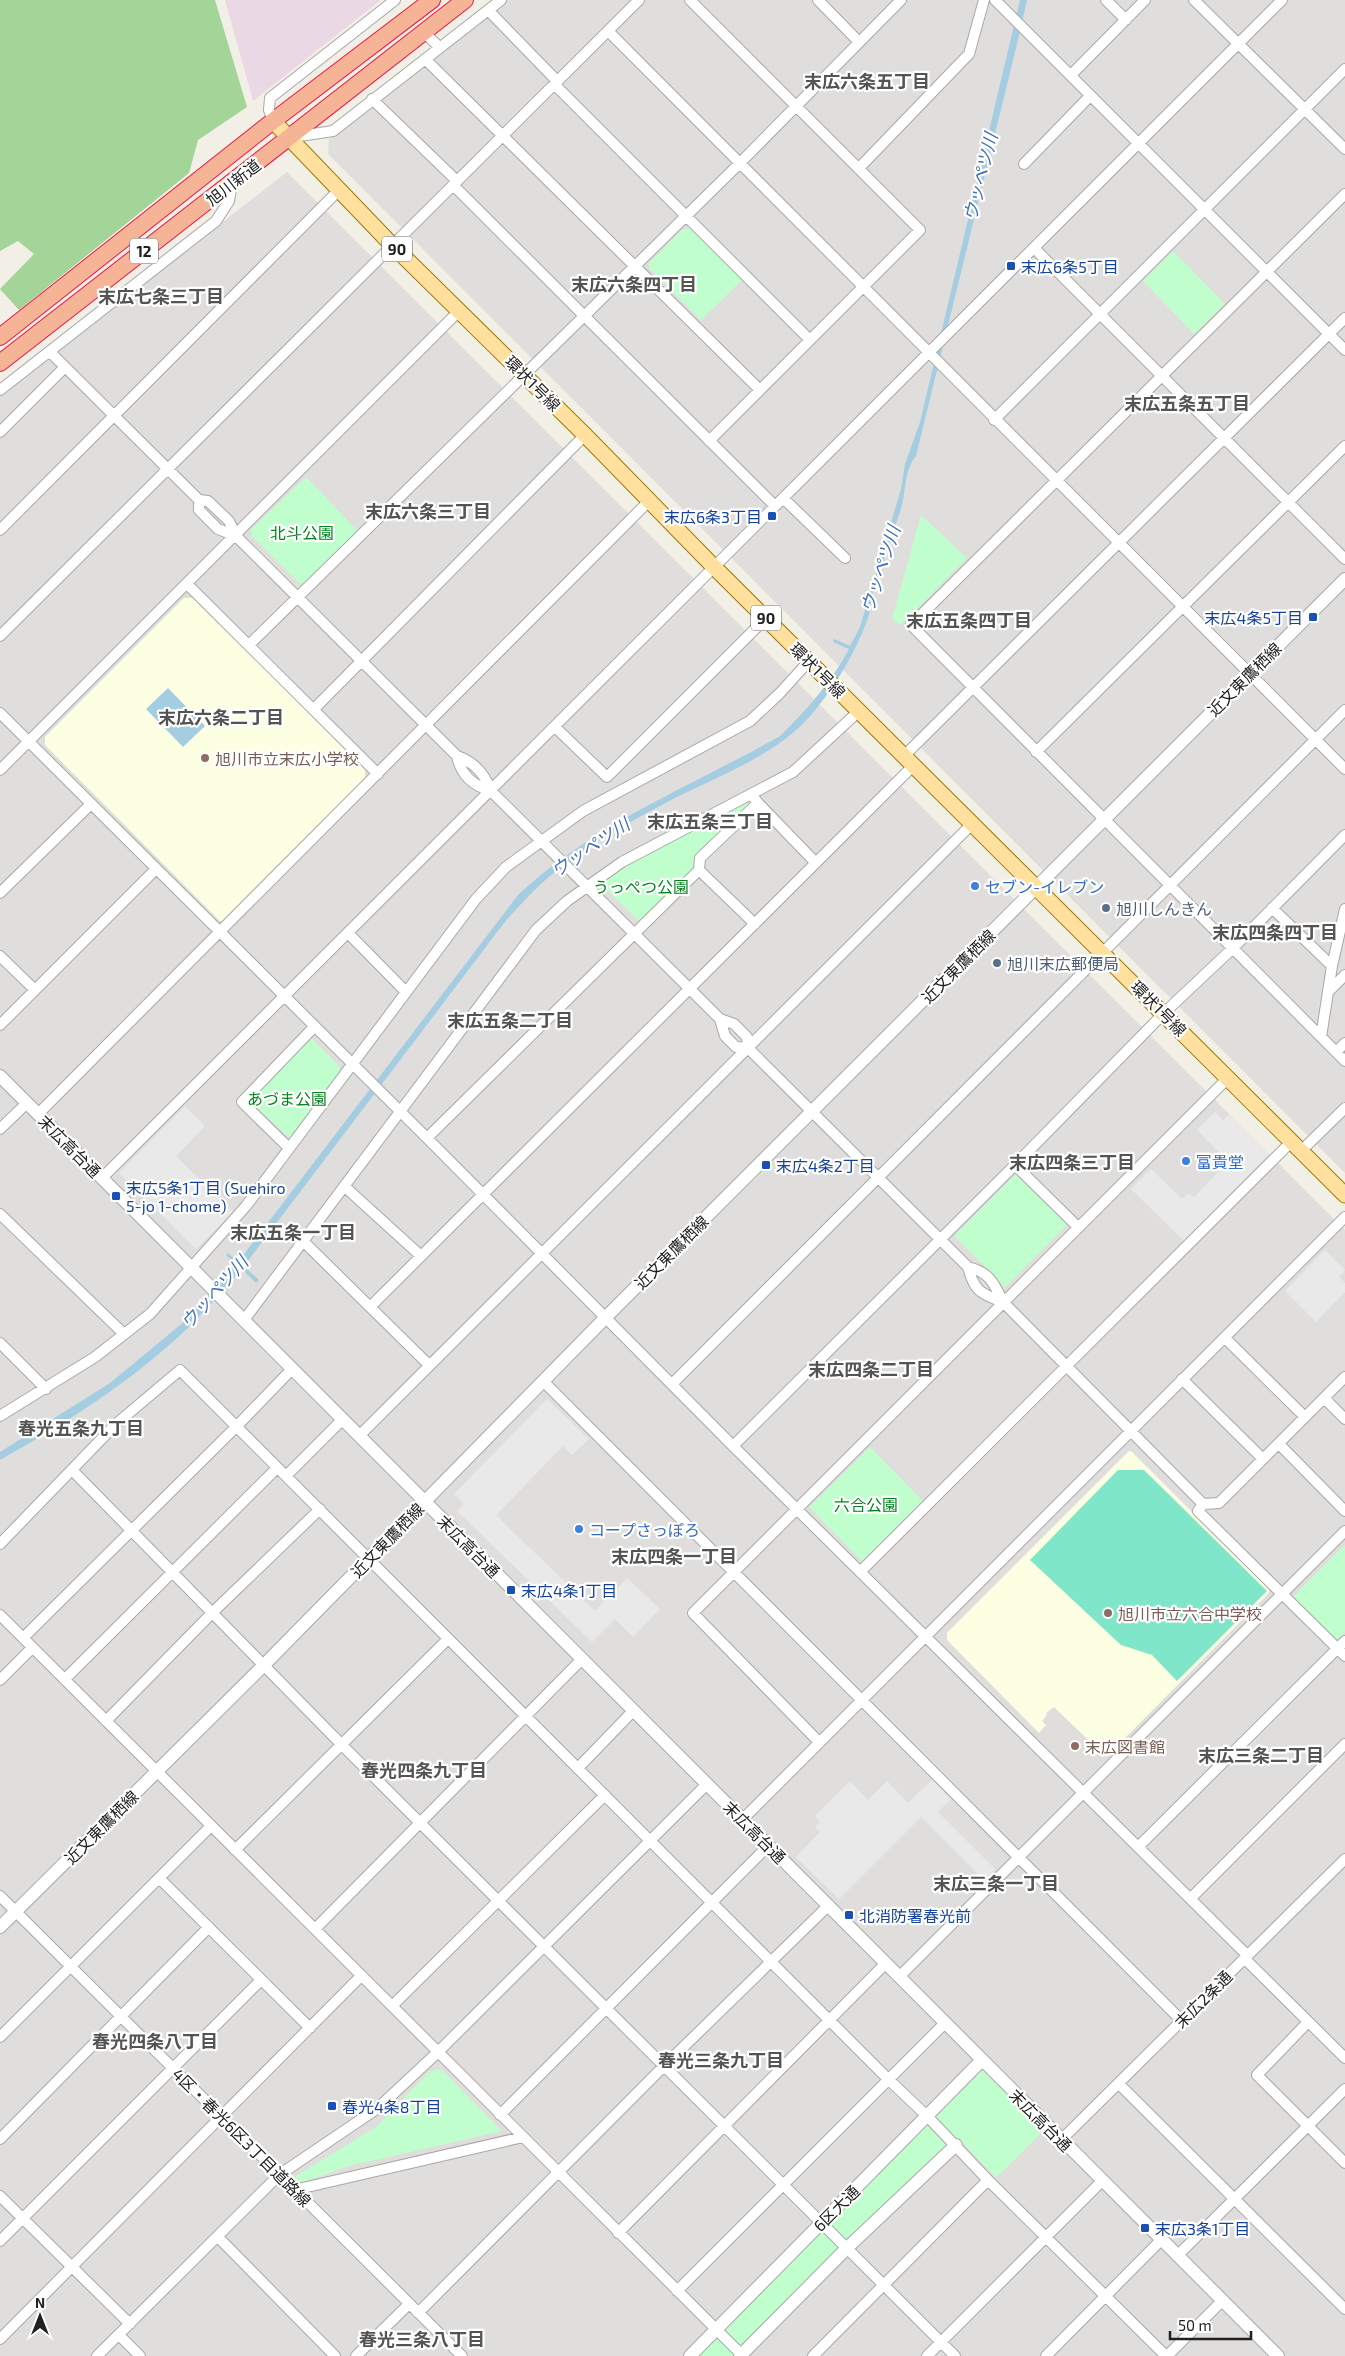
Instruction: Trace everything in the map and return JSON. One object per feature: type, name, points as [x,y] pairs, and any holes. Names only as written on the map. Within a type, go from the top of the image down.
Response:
[{"type":"highway","name":"旭川新道","points":[[0,337],[273,121],[432,0]]},
{"type":"highway","name":"旭川新道","points":[[0,363],[465,0]]},
{"type":"main road","name":"環状1号線","points":[[273,121],[287,138],[392,245],[460,310],[650,500],[714,567],[1036,888],[1104,953],[1345,1195]]},
{"type":"street","points":[[273,121],[269,110],[270,98],[395,0]]},
{"type":"street","points":[[287,138],[333,131],[501,0]]},
{"type":"street","points":[[0,636],[639,0]]},
{"type":"street","points":[[690,0],[860,167],[920,230],[709,441]]},
{"type":"street","points":[[818,0],[859,42]]},
{"type":"street","points":[[249,645],[740,163],[901,0]]},
{"type":"street","points":[[860,167],[969,54],[984,0]]},
{"type":"street","points":[[1106,0],[1126,20]]},
{"type":"street","points":[[1070,76],[1145,0]]},
{"type":"street","points":[[1194,0],[1345,149]]},
{"type":"street","points":[[102,1178],[1282,0]]},
{"type":"street","points":[[997,3],[1345,350]]},
{"type":"street","points":[[488,10],[555,82],[810,340]]},
{"type":"street","points":[[608,31],[929,352],[994,420],[1345,769]]},
{"type":"street","points":[[424,32],[439,48]]},
{"type":"street","points":[[425,59],[760,390]]},
{"type":"street","points":[[994,420],[1345,69]]},
{"type":"street","points":[[1024,164],[1090,96]]},
{"type":"street","points":[[372,99],[775,506]]},
{"type":"street","points":[[0,390],[216,221],[229,202],[232,183]]},
{"type":"street","points":[[0,530],[339,190]]},
{"type":"street","points":[[1345,194],[911,625],[1345,1061]]},
{"type":"street","points":[[1034,248],[1345,559]]},
{"type":"street","points":[[0,770],[460,310]]},
{"type":"street","points":[[370,1307],[482,1193],[816,863],[974,688],[1345,318]]},
{"type":"street","points":[[50,352],[199,500],[199,510],[218,529],[236,536],[426,727],[457,756],[469,760],[486,778],[491,791],[689,989],[720,1019],[734,1024],[747,1037],[748,1048]]},
{"type":"street","points":[[0,432],[65,367]]},
{"type":"street","points":[[314,709],[585,435]]},
{"type":"street","points":[[1036,752],[1345,446]]},
{"type":"street","points":[[783,498],[845,558]]},
{"type":"street","points":[[38,1114],[426,727],[650,500]]},
{"type":"street","points":[[187,584],[378,774]]},
{"type":"street","name":"近文東鷹栖線","points":[[0,1927],[264,1665],[812,1111],[1250,674],[1343,586]]},
{"type":"street","points":[[607,777],[766,618]]},
{"type":"street","points":[[0,1416],[95,1357],[150,1314],[246,1206],[476,899],[506,867],[544,844],[619,790],[750,721],[813,665]]},
{"type":"street","points":[[672,1384],[1345,710]]},
{"type":"street","points":[[244,1320],[536,930],[584,883],[793,772],[859,711]]},
{"type":"street","points":[[0,714],[392,1103],[796,1509],[1139,1846],[1345,2058]]},
{"type":"street","points":[[555,727],[619,790]]},
{"type":"street","points":[[751,794],[816,863]]},
{"type":"street","points":[[427,1138],[699,870],[700,858],[758,803]]},
{"type":"street","points":[[0,893],[91,804]]},
{"type":"street","points":[[360,1435],[972,824]]},
{"type":"street","points":[[733,1446],[1015,1165],[1164,1013],[1233,948],[1345,835]]},
{"type":"street","points":[[0,1026],[156,869]]},
{"type":"street","points":[[699,870],[755,924]]},
{"type":"street","points":[[1272,908],[1332,966]]},
{"type":"street","points":[[1321,1037],[1332,966],[1345,909]]},
{"type":"street","points":[[348,933],[406,992]]},
{"type":"street","points":[[0,956],[35,990]]},
{"type":"street","points":[[1328,992],[1345,975]]},
{"type":"street","points":[[720,1019],[725,1036],[736,1047],[748,1048],[939,1240],[968,1267],[982,1270],[995,1285],[1003,1302],[1203,1504],[1219,1503],[1345,1377]]},
{"type":"street","points":[[290,1148],[242,1102],[314,1027]]},
{"type":"street","points":[[1336,1052],[1345,1043]]},
{"type":"street","name":"末広高台通","points":[[0,1076],[1278,2356]]},
{"type":"street","points":[[819,1742],[693,1613],[1228,1078]]},
{"type":"street","points":[[0,1129],[27,1103]]},
{"type":"street","points":[[860,1572],[1066,1365],[1296,1146],[1345,1108]]},
{"type":"street","points":[[1015,1165],[1078,1227]]},
{"type":"street","points":[[344,1186],[421,1256]]},
{"type":"street","points":[[0,1214],[124,1334]]},
{"type":"street","points":[[742,1819],[1345,1217]]},
{"type":"street","points":[[303,1241],[429,1365]]},
{"type":"street","points":[[968,1267],[972,1282],[982,1294],[1003,1302]]},
{"type":"street","points":[[1225,1338],[1305,1418]]},
{"type":"street","points":[[0,1343],[46,1389]]},
{"type":"street","points":[[23,1638],[236,1427],[292,1368]]},
{"type":"street","points":[[0,1544],[116,1424],[180,1370],[320,1509],[368,1560],[714,1902],[888,2080],[956,2145],[988,2180],[1167,2356],[1222,2300]]},
{"type":"street","points":[[1182,1379],[1263,1459]]},
{"type":"street","points":[[543,1381],[1182,2020]]},
{"type":"street","points":[[1324,1398],[1345,1419]]},
{"type":"street","points":[[286,1476],[343,1419]]},
{"type":"street","points":[[1279,1444],[1345,1511]]},
{"type":"street","points":[[65,1679],[277,1468]]},
{"type":"street","points":[[72,1470],[341,1744],[955,2356]]},
{"type":"street","points":[[1203,1504],[1198,1511],[1341,1653]]},
{"type":"street","points":[[106,1721],[213,1612],[320,1509]]},
{"type":"street","points":[[899,1977],[1345,1531]]},
{"type":"street","points":[[0,1615],[741,2355],[847,2248],[956,2145]]},
{"type":"street","points":[[235,1850],[448,1639]]},
{"type":"street","points":[[1139,1846],[1341,1653],[1345,1641]]},
{"type":"street","points":[[0,1680],[32,1648]]},
{"type":"street","points":[[315,1928],[582,1659]]},
{"type":"street","points":[[578,1768],[633,1711]]},
{"type":"street","points":[[1191,1898],[1345,1744]]},
{"type":"street","points":[[97,2356],[279,2175],[378,2108],[438,2052],[707,1784]]},
{"type":"street","points":[[392,2006],[605,1795]]},
{"type":"street","points":[[0,2037],[211,1826]]},
{"type":"street","points":[[500,2115],[769,1845]]},
{"type":"street","name":"末広2条通","points":[[1061,2140],[1246,1956],[1344,1862]]},
{"type":"street","points":[[158,1878],[310,2028]]},
{"type":"street","name":"4区・春光6区3丁目道路線","points":[[0,1896],[462,2356]]},
{"type":"street","points":[[418,2313],[665,2065],[828,1906]]},
{"type":"street","points":[[0,2139],[208,1927]]},
{"type":"street","points":[[618,2233],[886,1963]]},
{"type":"street","points":[[0,2339],[361,1976]]},
{"type":"street","points":[[0,2241],[261,1980]]},
{"type":"street","points":[[1308,2022],[1257,2075],[1345,2163]]},
{"type":"street","points":[[677,2291],[945,2023]]},
{"type":"street","name":"6区大通","points":[[690,2356],[982,2060]]},
{"type":"street","points":[[1119,2084],[1345,2310]]},
{"type":"street","points":[[1177,2256],[1345,2089]]},
{"type":"street","points":[[294,2190],[523,2137]]},
{"type":"street","points":[[813,2356],[988,2180]]},
{"type":"street","points":[[927,2356],[1102,2181]]},
{"type":"street","points":[[0,2196],[130,2324]]},
{"type":"street","points":[[218,2236],[335,2356]]},
{"type":"street","points":[[1046,2356],[1161,2240]]},
{"type":"street","points":[[356,2356],[409,2304]]},
{"type":"street","points":[[119,2334],[140,2356]]},
{"type":"shaded area","points":[[225,0],[381,0],[253,101]]},
{"type":"shaded area","points":[[506,0],[1345,0],[1345,1173],[328,154],[329,139]]},
{"type":"shaded area","points":[[287,172],[1345,1230],[1345,2356],[0,2356],[0,395]]},
{"type":"shaded area","name":"旭川市立末広小学校","points":[[184,598],[195,598],[365,770],[365,778],[225,921],[220,921],[45,745],[45,737]]},
{"type":"shaded area","points":[[185,1106],[205,1126],[176,1156],[233,1212],[196,1249],[119,1173]]},
{"type":"shaded area","points":[[1215,1112],[1223,1120],[1229,1114],[1269,1154],[1184,1241],[1131,1189],[1151,1169],[1182,1199],[1189,1193],[1194,1197],[1218,1172],[1214,1167],[1224,1157],[1197,1130]]},
{"type":"shaded area","points":[[1325,1250],[1345,1270],[1339,1277],[1345,1283],[1345,1292],[1316,1322],[1285,1291]]},
{"type":"shaded area","points":[[547,1399],[589,1439],[572,1455],[563,1446],[496,1515],[595,1611],[627,1578],[660,1609],[633,1637],[615,1619],[592,1642],[457,1511],[464,1504],[454,1494]]},
{"type":"shaded area","name":"旭川市立六合中学校","points":[[1129,1451],[1269,1589],[1269,1593],[1106,1757],[1054,1707],[1046,1713],[1047,1715],[1042,1721],[1046,1725],[1039,1733],[947,1640],[947,1633]]},
{"type":"shaded area","points":[[932,1780],[951,1799],[938,1812],[995,1869],[984,1880],[921,1817],[839,1899],[796,1857],[820,1832],[815,1827],[820,1822],[815,1816],[850,1781],[868,1800],[887,1781],[908,1803]]},
{"type":"green space","points":[[0,0],[215,0],[247,107],[198,140],[189,173],[19,310],[0,289],[34,254],[18,241],[0,251]]},
{"type":"green space","points":[[690,228],[742,280],[701,320],[649,268],[649,263],[683,229]]},
{"type":"green space","points":[[1173,251],[1225,304],[1194,334],[1143,281]]},
{"type":"green space","name":"北斗公園","points":[[306,477],[358,531],[305,583],[299,583],[251,535],[251,529]]},
{"type":"green space","points":[[921,515],[967,558],[901,625],[892,619]]},
{"type":"green space","name":"うっぺつ公園","points":[[746,801],[749,805],[696,853],[691,874],[640,922],[600,883],[628,864]]},
{"type":"green space","name":"あづま公園","points":[[311,1038],[339,1066],[340,1073],[290,1138],[251,1102],[251,1097]]},
{"type":"green space","points":[[1018,1172],[1069,1223],[1005,1287],[954,1236]]},
{"type":"green space","name":"六合公園","points":[[870,1447],[923,1501],[862,1561],[809,1507]]},
{"type":"green space","points":[[1118,1470],[1144,1470],[1267,1591],[1177,1681],[1152,1655],[1121,1645],[1030,1560]]},
{"type":"green space","points":[[1345,1545],[1345,1632],[1336,1641],[1293,1597]]},
{"type":"green space","points":[[982,2060],[1048,2126],[996,2178],[961,2141],[847,2248],[740,2356],[690,2356]]},
{"type":"green space","points":[[441,2069],[502,2131],[349,2166],[298,2184],[295,2181],[296,2176],[376,2127],[430,2071]]},
{"type":"water","name":"ウッペツ川","points":[[1020,0],[1027,0],[916,456],[907,474],[903,502],[874,588],[868,618],[846,666],[832,688],[802,725],[786,739],[750,762],[673,799],[612,832],[568,861],[541,884],[504,923],[244,1266],[259,1280],[256,1283],[242,1269],[193,1323],[149,1362],[101,1398],[0,1460],[0,1452],[110,1383],[185,1321],[236,1264],[226,1255],[228,1253],[238,1262],[518,895],[579,847],[611,826],[780,736],[809,706],[835,673],[849,649],[833,642],[834,639],[850,646],[860,627],[901,489],[905,464],[920,422]]},
{"type":"water","points":[[168,688],[205,726],[183,747],[146,709]]},
{"type":"place","name":"末広6条5丁目","points":[[1011,266]]},
{"type":"place","name":"末広6条3丁目","points":[[772,516]]},
{"type":"place","name":"末広4条5丁目","points":[[1313,617]]},
{"type":"place","name":"旭川市立末広小学校","points":[[205,758]]},
{"type":"place","name":"セブン-イレブン","points":[[975,886]]},
{"type":"place","name":"旭川しんきん","points":[[1106,908]]},
{"type":"place","name":"旭川末広郵便局","points":[[997,963]]},
{"type":"place","name":"富貴堂","points":[[1186,1161]]},
{"type":"place","name":"末広4条2丁目","points":[[766,1165]]},
{"type":"place","name":"末広5条1丁目 (Suehiro 5-jo 1-chome)","points":[[116,1196]]},
{"type":"place","name":"コープさっぽろ","points":[[579,1529]]},
{"type":"place","name":"末広4条1丁目","points":[[511,1590]]},
{"type":"place","name":"旭川市立六合中学校","points":[[1108,1613]]},
{"type":"place","name":"末広図書館","points":[[1075,1746]]},
{"type":"place","name":"北消防署春光前","points":[[849,1915]]},
{"type":"place","name":"春光4条8丁目","points":[[332,2106]]},
{"type":"place","name":"末広3条1丁目","points":[[1145,2228]]},
{"type":"district","name":"末広六条五丁目","points":[[867,81]]},
{"type":"district","name":"末広六条四丁目","points":[[634,284]]},
{"type":"district","name":"末広七条三丁目","points":[[161,296]]},
{"type":"district","name":"末広五条五丁目","points":[[1187,403]]},
{"type":"district","name":"末広六条三丁目","points":[[428,511]]},
{"type":"district","name":"末広五条四丁目","points":[[969,620]]},
{"type":"district","name":"末広六条二丁目","points":[[221,717]]},
{"type":"district","name":"末広五条三丁目","points":[[710,821]]},
{"type":"district","name":"末広四条四丁目","points":[[1275,932]]},
{"type":"district","name":"末広五条二丁目","points":[[510,1020]]},
{"type":"district","name":"末広四条三丁目","points":[[1072,1162]]},
{"type":"district","name":"末広五条一丁目","points":[[293,1232]]},
{"type":"district","name":"末広四条二丁目","points":[[871,1369]]},
{"type":"district","name":"春光五条九丁目","points":[[81,1428]]},
{"type":"district","name":"末広四条一丁目","points":[[674,1556]]},
{"type":"district","name":"末広三条二丁目","points":[[1261,1755]]},
{"type":"district","name":"春光四条九丁目","points":[[424,1770]]},
{"type":"district","name":"末広三条一丁目","points":[[996,1883]]},
{"type":"district","name":"春光四条八丁目","points":[[155,2041]]},
{"type":"district","name":"春光三条九丁目","points":[[721,2060]]},
{"type":"district","name":"春光三条八丁目","points":[[422,2339]]}]
